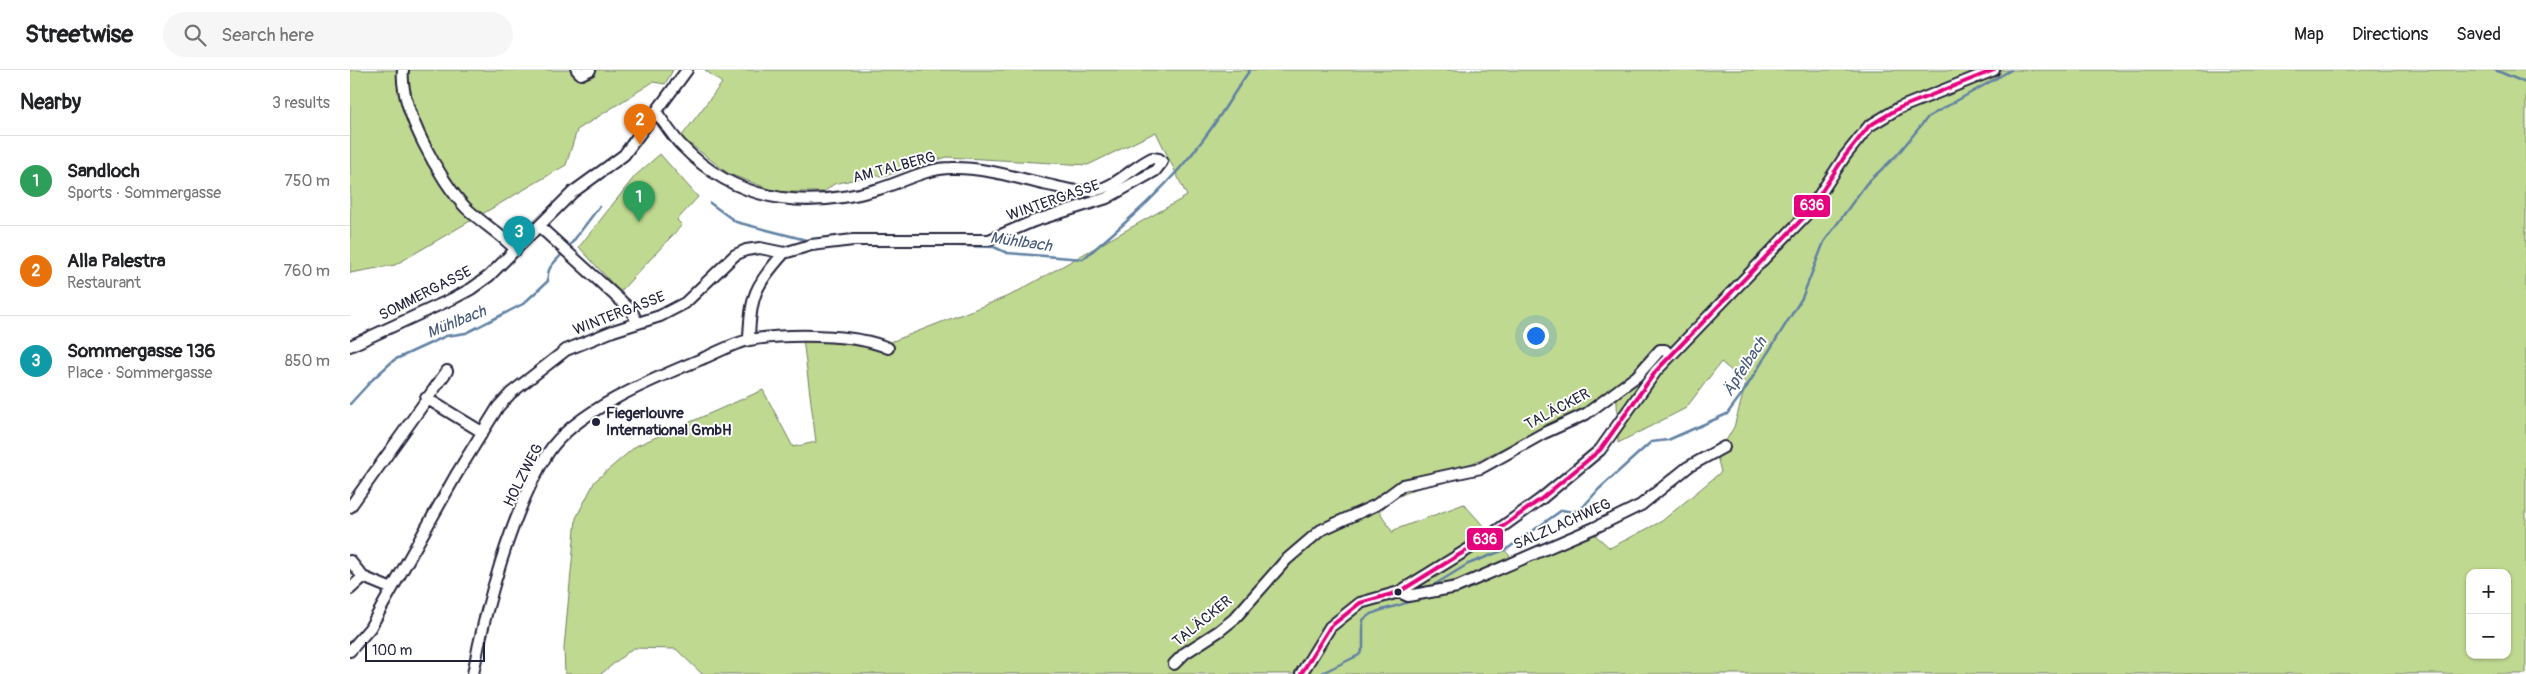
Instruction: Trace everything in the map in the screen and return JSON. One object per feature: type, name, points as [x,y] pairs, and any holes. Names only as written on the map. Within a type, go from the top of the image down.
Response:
[{"type":"street","points":[[404,70],[402,83],[405,96],[419,132],[438,169],[466,208],[505,238],[516,250]]},
{"type":"street","points":[[577,70],[581,74],[590,70]]},
{"type":"street","name":"SOMMERGASSE","points":[[350,346],[471,289],[516,250],[573,192],[624,155],[649,119],[657,113],[687,70]]},
{"type":"street","points":[[1301,674],[1330,627],[1360,604],[1399,592],[1488,537],[1541,499],[1600,450],[1656,371],[1807,214],[1845,156],[1869,126],[1899,108],[1994,70]]},
{"type":"street","name":"AM TALBERG","points":[[657,113],[682,146],[721,178],[738,187],[778,199],[817,201],[877,190],[950,167],[978,169],[1068,189],[1097,190],[1113,184],[1144,162],[1152,158],[1159,159]]},
{"type":"street","name":"WINTERGASSE","points":[[350,651],[370,628],[498,407],[511,393],[562,353],[595,338],[660,316],[685,303],[735,255],[746,250],[760,248],[784,253],[811,246],[853,240],[989,240],[1034,221],[1107,198],[1155,171],[1162,162],[1159,159]]},
{"type":"street","points":[[540,227],[632,311],[638,323]]},
{"type":"street","points":[[749,340],[753,298],[766,273],[784,253]]},
{"type":"street","name":"HOLZWEG","points":[[473,674],[478,649],[504,558],[525,499],[548,452],[562,437],[581,422],[618,397],[684,366],[749,340],[799,337],[845,338],[878,344],[888,348]]},
{"type":"street","name":"TALÄCKER","points":[[1174,664],[1185,652],[1219,631],[1234,618],[1286,560],[1321,530],[1376,505],[1403,485],[1481,468],[1544,433],[1586,414],[1637,376],[1660,350],[1665,350],[1670,356]]},
{"type":"street","points":[[350,507],[447,371]]},
{"type":"street","points":[[426,398],[482,432]]},
{"type":"street","name":"SALZLACHWEG","points":[[1399,592],[1408,596],[1456,586],[1594,528],[1641,505],[1688,468],[1724,447]]},
{"type":"street","points":[[350,561],[363,577],[392,590]]},
{"type":"street","points":[[350,589],[363,577]]},
{"type":"green space","points":[[350,70],[673,70],[665,84],[653,82],[577,130],[566,165],[395,265],[350,273]]},
{"type":"green space","points":[[705,70],[2526,70],[2526,674],[702,674],[676,649],[633,648],[601,674],[565,674],[564,648],[576,518],[595,481],[636,446],[763,390],[793,447],[816,442],[803,339],[883,345],[1011,295],[1187,196],[1156,132],[1088,165],[947,157],[885,176],[870,176],[834,184],[824,192],[778,192],[729,174],[681,137],[722,83]],"holes":[[[1721,362],[1746,383],[1734,427],[1717,456],[1721,472],[1662,521],[1610,548],[1594,534],[1516,563],[1464,504],[1394,530],[1393,533],[1378,509],[1395,498],[1479,460],[1591,405],[1599,398],[1598,401],[1617,401],[1618,443],[1686,408]]]},
{"type":"green space","points":[[660,154],[698,197],[677,220],[682,225],[620,292],[579,247],[635,176]]},
{"type":"waterway","name":"Mühlbach","points":[[935,245],[994,247],[1007,253],[1083,259],[1132,217],[1178,171],[1211,129],[1250,70]]},
{"type":"waterway","name":"Äpfelbach","points":[[1429,588],[1468,564],[1507,549],[1562,510],[1573,512],[1582,508],[1599,489],[1651,442],[1668,440],[1727,414],[1744,391],[1802,298],[1824,242],[1866,184],[1897,155],[1928,117],[2011,70]]},
{"type":"waterway","name":"Äpfelbach","points":[[2495,70],[2526,83]]},
{"type":"waterway","name":"Mühlbach","points":[[710,203],[736,222],[810,241]]},
{"type":"waterway","name":"Mühlbach","points":[[571,244],[599,207]]},
{"type":"waterway","name":"Mühlbach","points":[[350,404],[394,360],[446,336],[466,333],[523,304],[548,281],[549,269],[562,254]]},
{"type":"waterway","name":"Äpfelbach","points":[[1320,674],[1359,655],[1363,648],[1363,620],[1367,616],[1413,600]]},
{"type":"transit line","name":"636","points":[[1301,674],[1330,627],[1360,603],[1399,592],[1488,537],[1541,499],[1600,450],[1656,371],[1807,214],[1845,156],[1869,126],[1899,108],[1994,70]]},
{"type":"place","name":"Alla Palestra","points":[[640,145]]},
{"type":"place","name":"Sandloch","points":[[639,222]]},
{"type":"place","name":"Sommergasse 136","points":[[519,257]]},
{"type":"place","name":"Fiegerlouvre International GmbH","points":[[596,422]]}]
